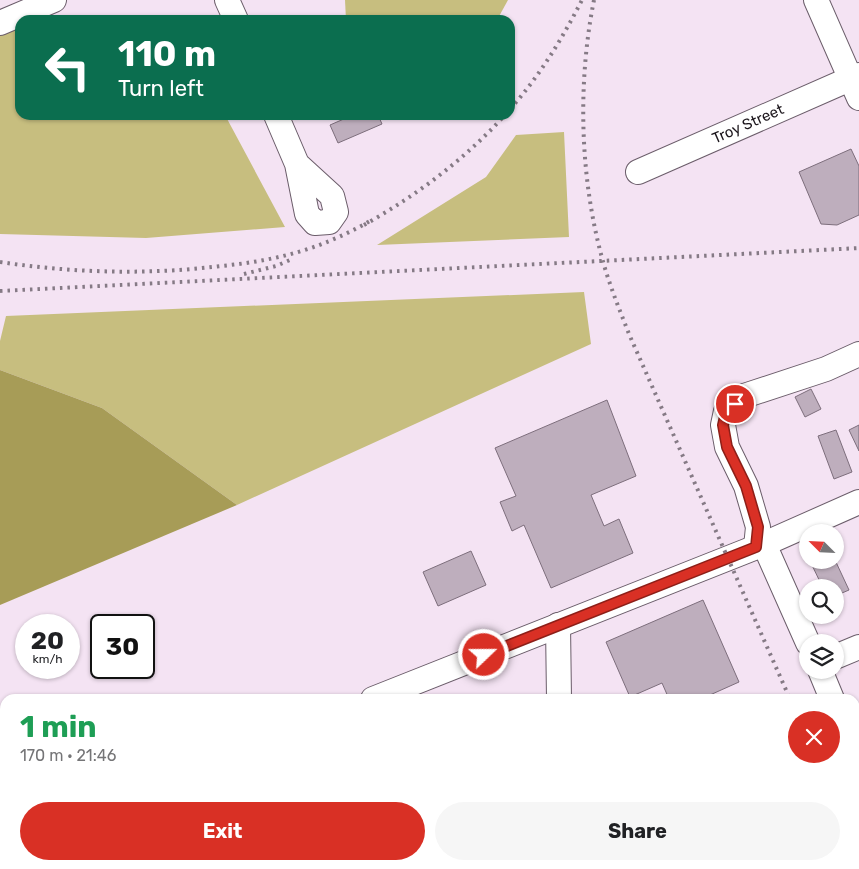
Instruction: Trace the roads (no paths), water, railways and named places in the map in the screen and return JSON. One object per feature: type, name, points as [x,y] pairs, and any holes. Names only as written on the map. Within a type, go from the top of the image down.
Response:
[{"type":"street","points":[[19,15],[54,0]]},
{"type":"street","points":[[228,0],[234,15]]},
{"type":"street","points":[[816,0],[856,84]]},
{"type":"street","points":[[0,23],[15,17]]},
{"type":"street","name":"Troy Street","points":[[638,172],[856,84]]},
{"type":"street","points":[[278,120],[297,164]]},
{"type":"street","points":[[804,634],[760,545],[758,527],[746,486],[727,447],[723,425],[726,412],[744,396],[826,369],[859,354]]},
{"type":"street","points":[[386,694],[760,545],[859,502]]},
{"type":"street","points":[[558,625],[559,694]]},
{"type":"street","points":[[844,653],[859,647]]},
{"type":"street","points":[[824,679],[830,694]]},
{"type":"railway","points":[[515,103],[531,84],[549,57],[582,0]]},
{"type":"railway","points":[[594,0],[585,66],[583,99],[584,133],[590,201],[604,265],[629,334],[788,694]]},
{"type":"railway","points":[[364,225],[439,176],[473,147],[500,120]]},
{"type":"railway","points":[[0,262],[55,269],[110,272],[166,271],[233,265],[300,252],[341,236],[370,221]]},
{"type":"railway","points":[[0,291],[859,248]]},
{"type":"railway","points":[[244,274],[276,266],[290,260]]}]
